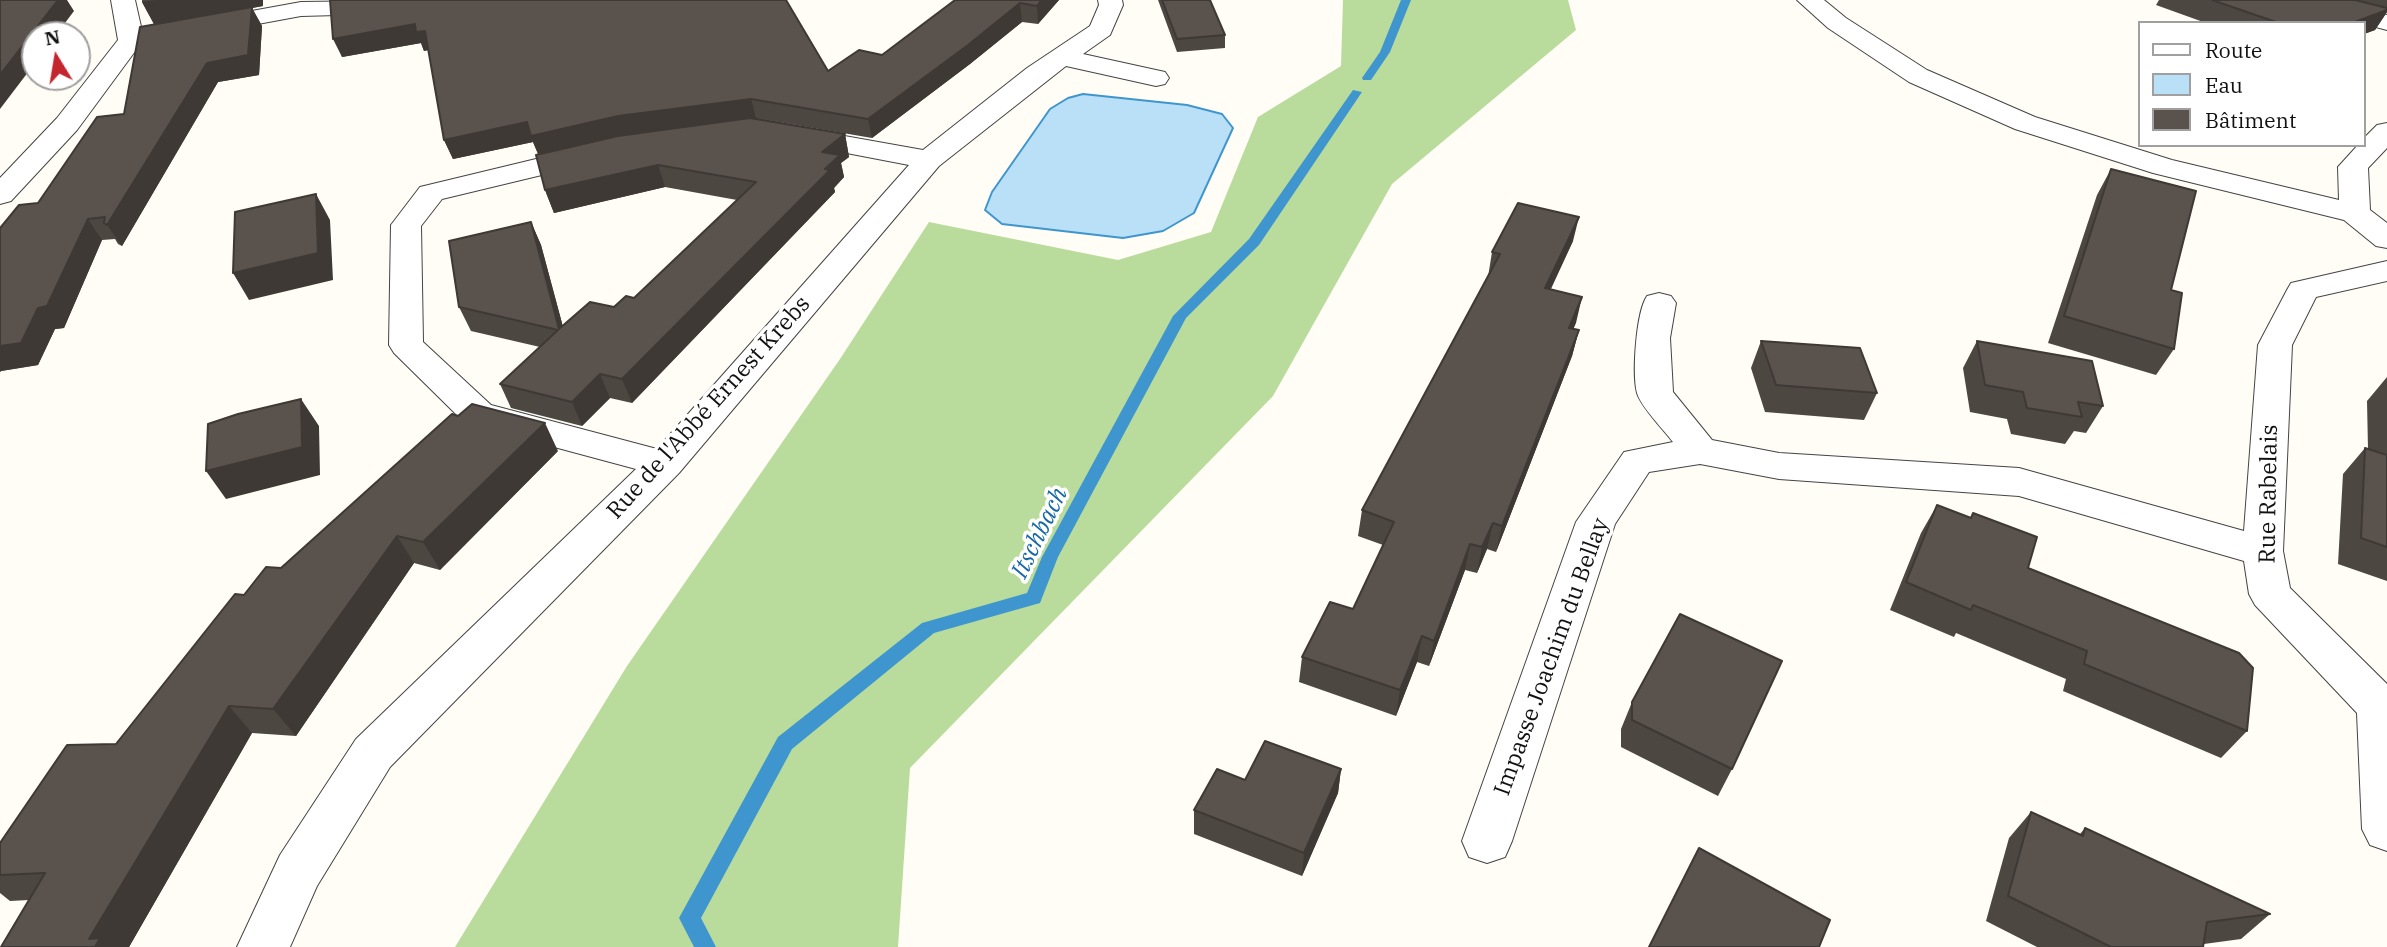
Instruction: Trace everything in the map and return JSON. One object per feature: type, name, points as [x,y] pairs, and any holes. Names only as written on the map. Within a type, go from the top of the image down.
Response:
[{"type":"street","points":[[123,0],[131,40]]},
{"type":"street","points":[[0,195],[67,124],[131,40],[301,9],[411,6],[444,0]]},
{"type":"street","name":"Rue de l'Abbé Ernest Krebs","points":[[263,947],[298,871],[373,752],[665,464],[929,160],[1101,30],[1111,5],[1110,0]]},
{"type":"street","points":[[1809,0],[1837,23],[1918,76],[2025,123],[2163,167],[2355,213],[2387,239]]},
{"type":"street","points":[[2302,0],[2387,23]]},
{"type":"street","points":[[1062,57],[1156,78]]},
{"type":"street","points":[[769,131],[929,160]]},
{"type":"street","points":[[2355,213],[2353,167],[2387,131]]},
{"type":"street","points":[[612,150],[431,194],[406,225],[406,345],[478,414],[665,464]]},
{"type":"street","name":"Rue Rabelais","points":[[2387,271],[2303,290],[2275,345],[2263,551],[2270,594],[2380,706],[2387,829]]},
{"type":"street","points":[[1659,303],[1653,338],[1655,394],[1700,451]]},
{"type":"street","name":"Impasse Joachim du Bellay","points":[[1488,841],[1596,522],[1637,461],[1700,451],[1779,466],[2019,482],[2263,551]]},
{"type":"green space","points":[[1343,0],[1568,0],[1576,30],[1392,184],[1273,396],[910,768],[898,947],[455,947],[627,666],[840,359],[929,222],[1118,260],[1211,232],[1258,117],[1341,66]]},
{"type":"water","points":[[1083,94],[1187,105],[1222,114],[1233,128],[1194,213],[1163,231],[1123,238],[1002,224],[985,210],[992,192],[1050,109],[1068,98]]},
{"type":"building","points":[[0,0],[58,0],[42,21],[21,21],[21,48],[0,75]]},
{"type":"building","points":[[330,0],[786,0],[828,71],[859,50],[882,55],[955,0],[1042,0],[1037,6],[1020,3],[868,119],[751,99],[618,116],[531,136],[527,122],[444,140],[425,31],[416,32],[415,24],[333,39]]},
{"type":"building","points":[[1162,0],[1210,0],[1225,35],[1177,39]]},
{"type":"building","points":[[2212,0],[2355,0],[2387,8],[2357,21],[2273,21]]},
{"type":"building","points":[[252,7],[248,55],[207,63],[107,225],[104,223],[105,217],[88,219],[47,306],[38,308],[21,343],[0,346],[0,228],[19,205],[38,203],[97,117],[124,114],[140,27]]},
{"type":"building","points":[[750,118],[845,134],[822,152],[840,155],[825,169],[830,170],[622,379],[600,374],[572,402],[500,384],[558,330],[459,307],[449,241],[531,222],[559,329],[590,302],[614,307],[626,296],[634,298],[756,182],[658,165],[545,190],[536,155],[618,136]]},
{"type":"building","points":[[2111,169],[2196,191],[2171,290],[2182,293],[2174,349],[2064,316]]},
{"type":"building","points":[[316,194],[318,253],[233,273],[235,212]]},
{"type":"building","points":[[1518,203],[1579,217],[1545,288],[1582,297],[1569,328],[1579,330],[1502,526],[1493,523],[1482,547],[1470,544],[1434,641],[1422,636],[1400,690],[1302,657],[1330,602],[1353,609],[1394,522],[1362,510],[1500,254],[1492,252]]},
{"type":"building","points":[[1761,341],[1860,348],[1877,393],[1776,385]]},
{"type":"building","points":[[1977,341],[2092,361],[2103,406],[2078,402],[2082,417],[2027,408],[2023,392],[1985,385]]},
{"type":"building","points":[[301,399],[302,447],[206,471],[208,424]]},
{"type":"building","points":[[472,404],[545,423],[423,542],[397,536],[273,709],[229,706],[89,939],[100,938],[95,947],[1,947],[45,873],[0,875],[0,843],[67,745],[116,744],[235,594],[244,595],[266,567],[281,568],[452,414],[458,416]]},
{"type":"building","points":[[2365,448],[2387,455],[2387,547],[2361,538]]},
{"type":"building","points":[[1937,505],[1971,518],[1973,513],[2037,537],[2028,568],[2239,653],[2253,668],[2247,731],[2084,664],[2087,651],[1973,605],[1971,610],[1906,582]]},
{"type":"building","points":[[1680,614],[1782,661],[1732,769],[1632,720],[1632,702]]},
{"type":"building","points":[[1265,741],[1341,769],[1304,853],[1194,810],[1217,769],[1245,780]]},
{"type":"building","points":[[2031,812],[2083,836],[2085,828],[2270,914],[2207,922],[2203,947],[2111,947],[2008,896]]},
{"type":"building","points":[[1699,848],[1830,920],[1819,947],[1649,947]]},
{"type":"waterway","name":"Itschbach","points":[[1367,78],[1385,52],[1406,0]]},
{"type":"waterway","name":"Itschbach","points":[[705,947],[690,918],[785,743],[928,628],[1034,598],[1050,557],[1180,316],[1254,242],[1357,92]]}]
